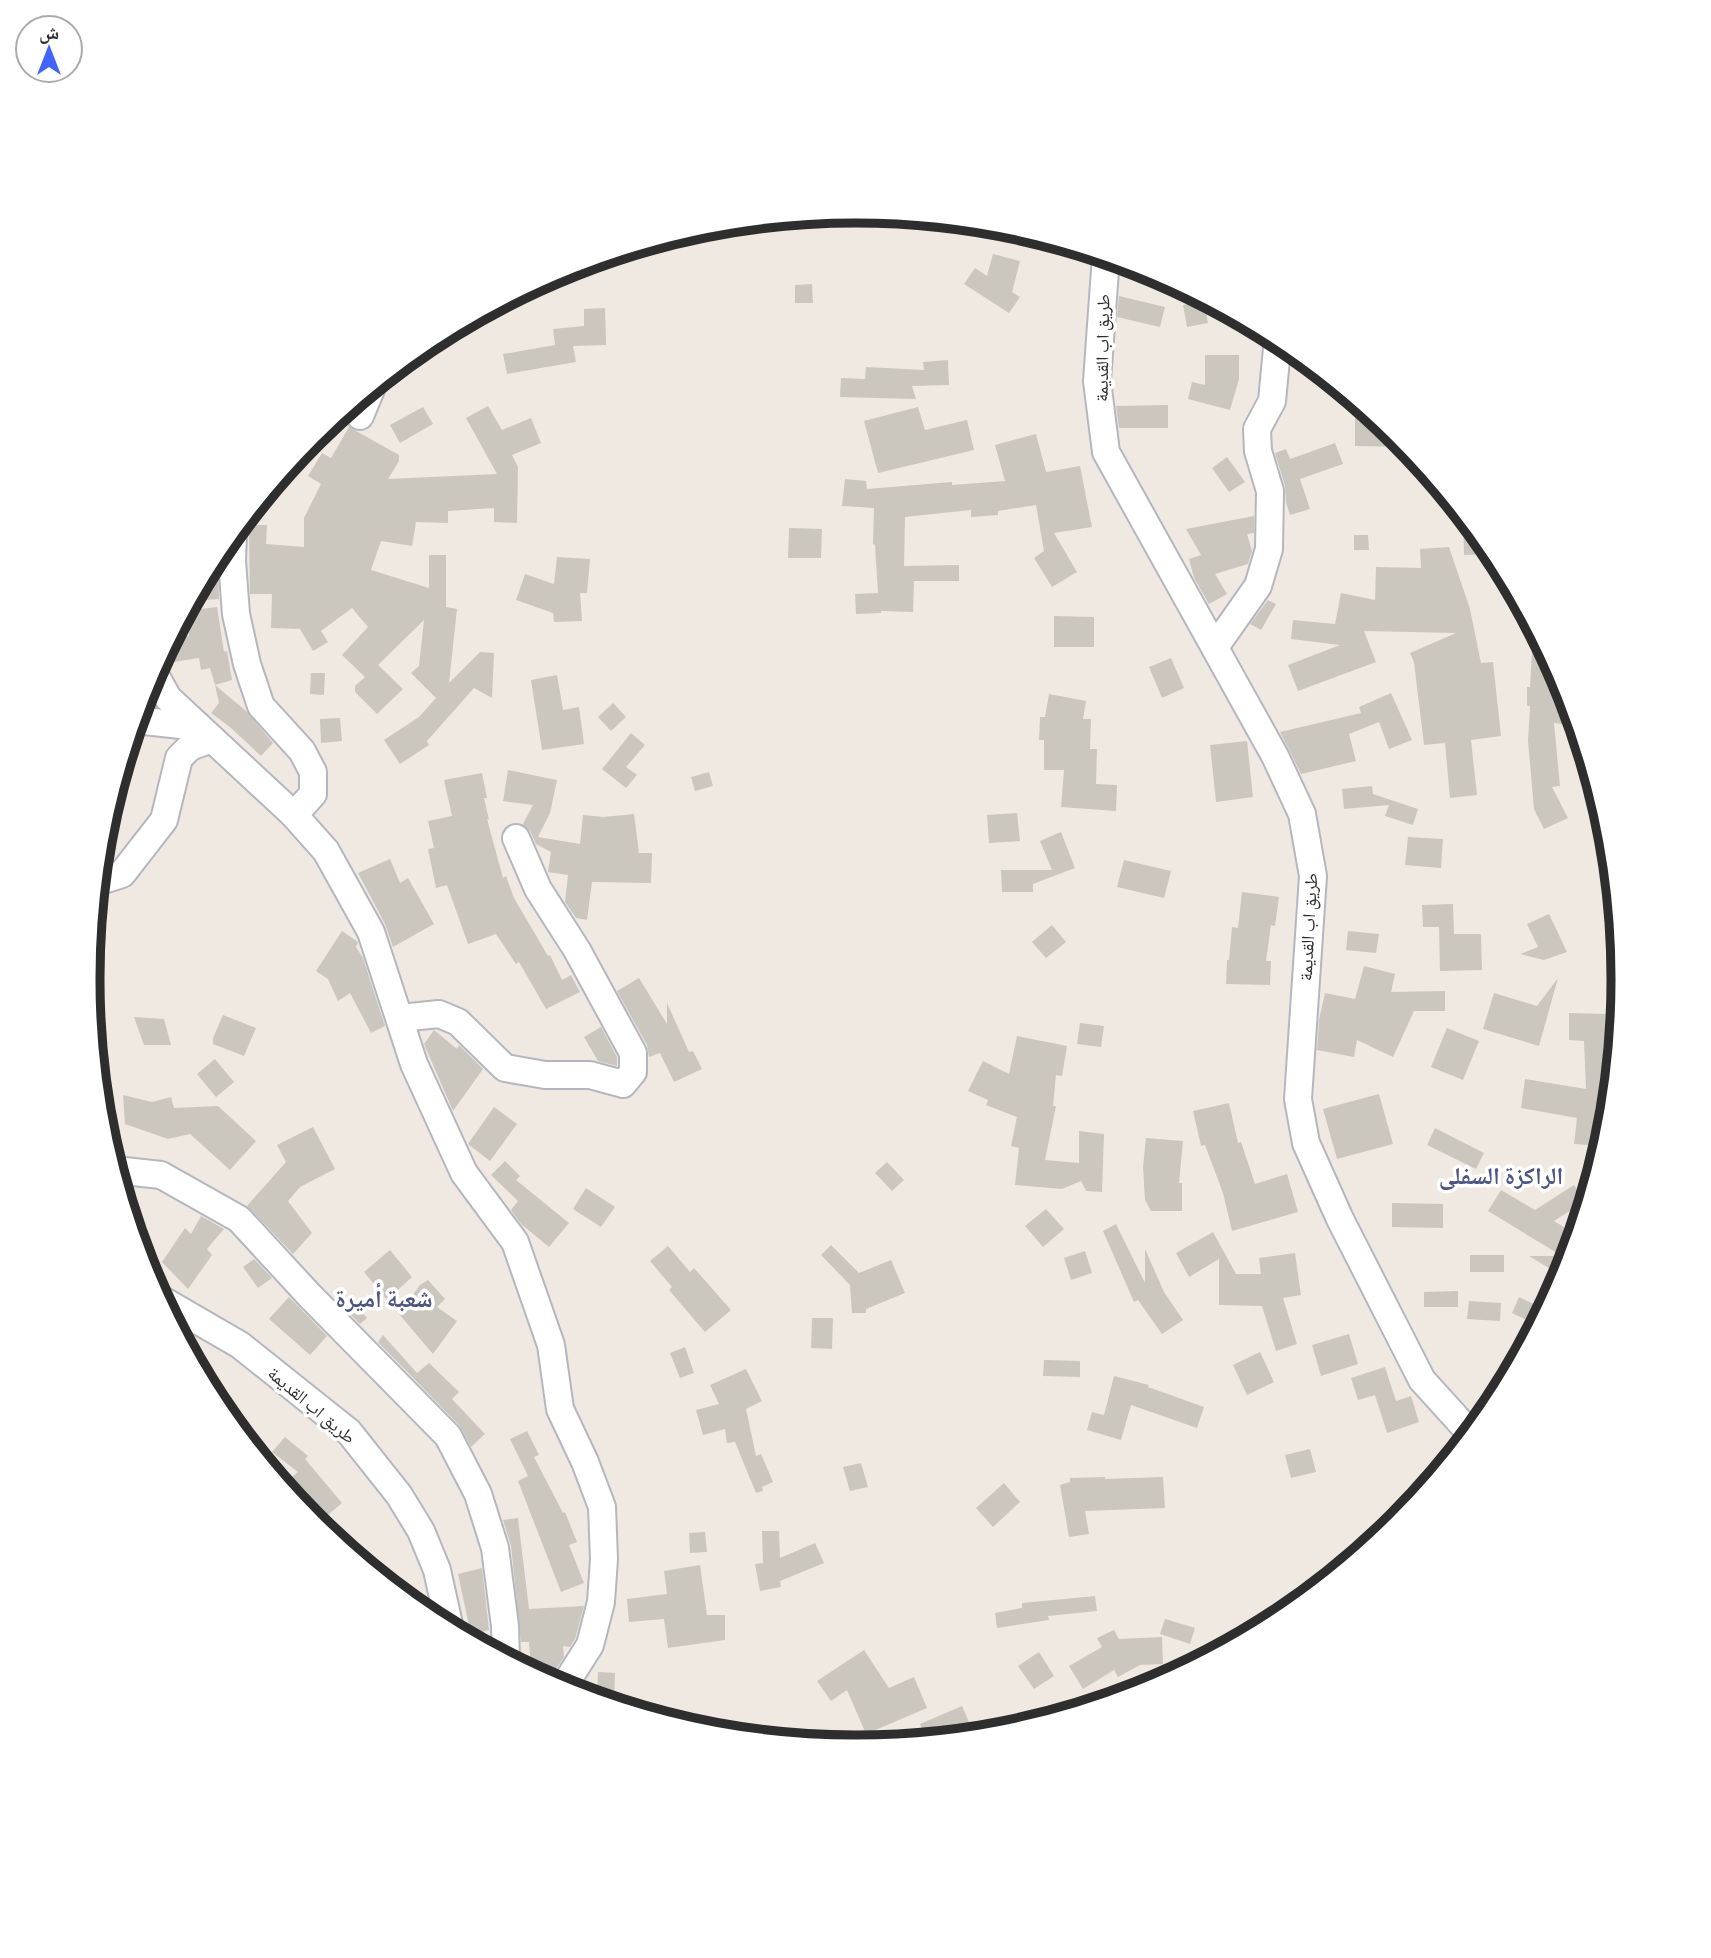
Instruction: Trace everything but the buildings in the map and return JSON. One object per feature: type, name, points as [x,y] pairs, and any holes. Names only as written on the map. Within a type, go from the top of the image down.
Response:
[{"type":"street","name":"طريق اب القديمة","points":[[1105,266],[1097,381],[1106,452],[1275,756],[1302,814],[1314,876],[1298,1099],[1306,1143],[1340,1219],[1422,1380],[1464,1426]]},
{"type":"street","points":[[1214,647],[1258,586],[1269,549],[1270,491],[1258,451],[1257,429],[1272,401],[1277,352]]},
{"type":"street","points":[[360,416],[365,404]]},
{"type":"street","points":[[234,550],[236,614],[247,664],[261,706],[302,751],[313,772],[313,794],[294,815]]},
{"type":"street","points":[[160,684],[168,698],[294,815],[326,851],[371,932],[414,1064],[464,1174],[515,1242],[551,1345],[560,1409],[585,1462],[602,1507],[604,1559],[601,1602],[590,1644],[569,1678]]},
{"type":"street","points":[[145,722],[206,733]]},
{"type":"street","points":[[106,879],[122,874],[164,820],[179,758],[206,733]]},
{"type":"street","points":[[400,1018],[439,1014],[458,1022],[505,1068],[545,1076],[590,1076],[622,1084],[633,1072],[633,1053],[577,950],[538,889],[516,838]]},
{"type":"street","points":[[125,1171],[161,1175],[239,1219],[310,1296],[448,1436],[478,1494],[495,1548],[506,1648]]},
{"type":"street","name":"طريق اب القديمة","points":[[175,1308],[240,1345],[349,1432],[399,1495],[421,1531],[436,1570],[446,1613]]},
{"type":"district","name":"الراكزة السفلى","points":[[1501,1175]]},
{"type":"district","name":"شعبة أميرة","points":[[384,1298]]}]
